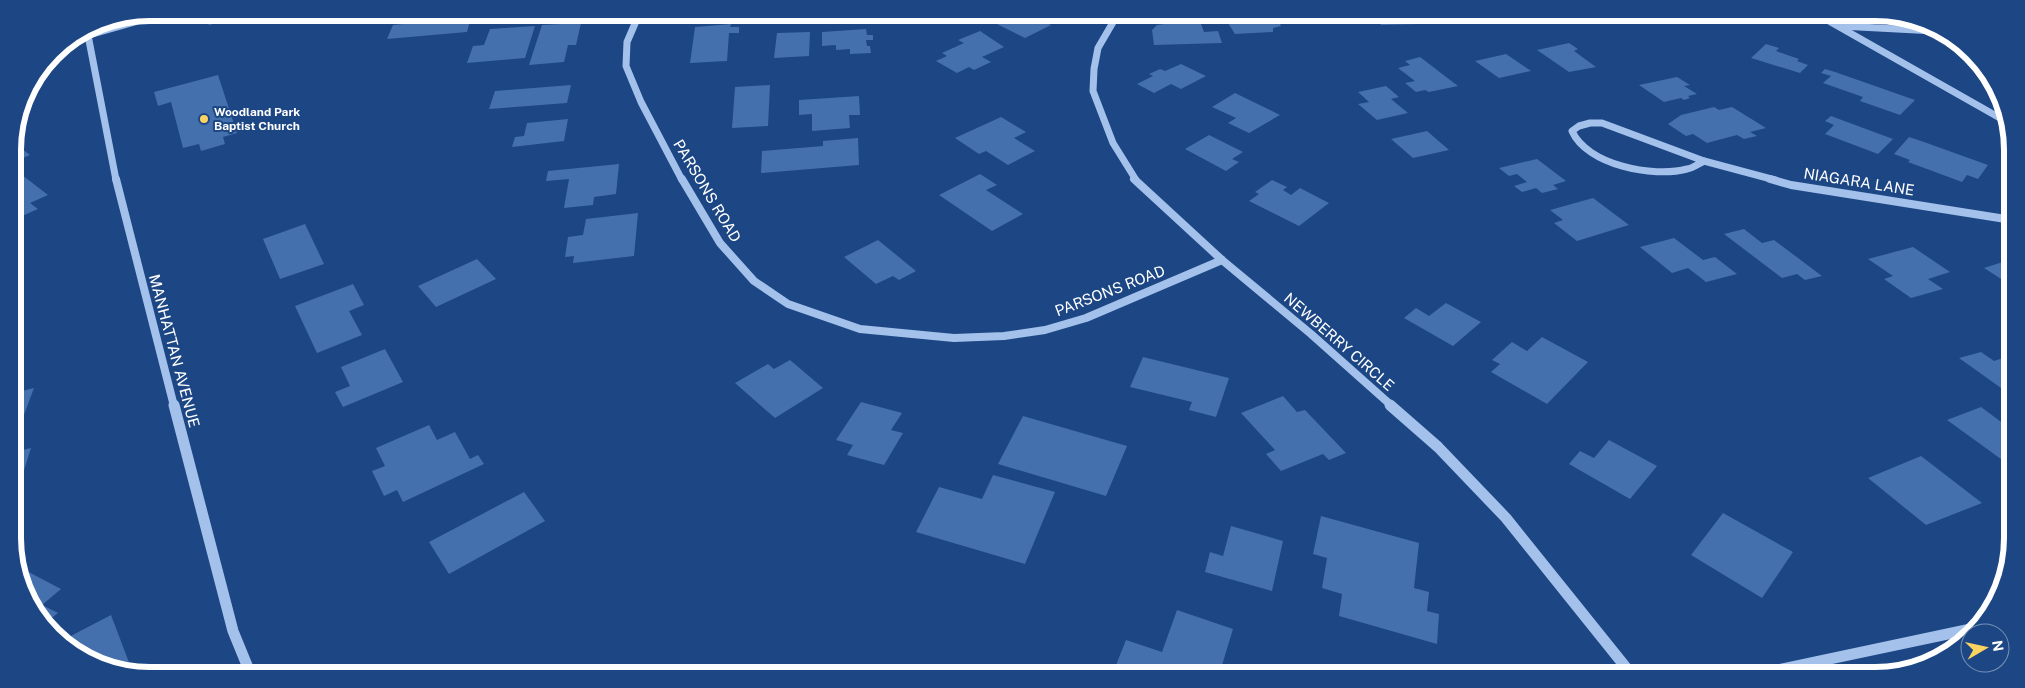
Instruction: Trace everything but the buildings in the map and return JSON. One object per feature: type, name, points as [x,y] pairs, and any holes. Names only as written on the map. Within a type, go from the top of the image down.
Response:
[{"type":"street","name":"NEWBERRY CIRCLE","points":[[1113,21],[1098,48],[1093,91],[1113,143],[1132,177],[1222,260],[1311,334],[1438,447],[1506,518],[1625,666]]},
{"type":"street","points":[[1829,21],[1999,117]]},
{"type":"street","name":"PARSONS ROAD","points":[[636,22],[627,42],[626,66],[641,102],[682,180],[720,242],[754,281],[788,304],[860,329],[954,338],[1004,336],[1045,330],[1086,318],[1222,260]]},
{"type":"street","points":[[1838,26],[1922,30]]},
{"type":"street","name":"MANHATTAN AVENUE","points":[[88,38],[119,196],[232,631],[247,667]]},
{"type":"street","name":"NIAGARA LANE","points":[[1704,161],[1693,168],[1671,171],[1622,166],[1603,159],[1585,149],[1577,141],[1572,131],[1577,126],[1586,123],[1602,124],[1704,161],[1791,185],[2004,219]]},
{"type":"street","points":[[1796,666],[1960,631]]},
{"type":"place","name":"Woodland Park Baptist Church","points":[[204,119]]}]
